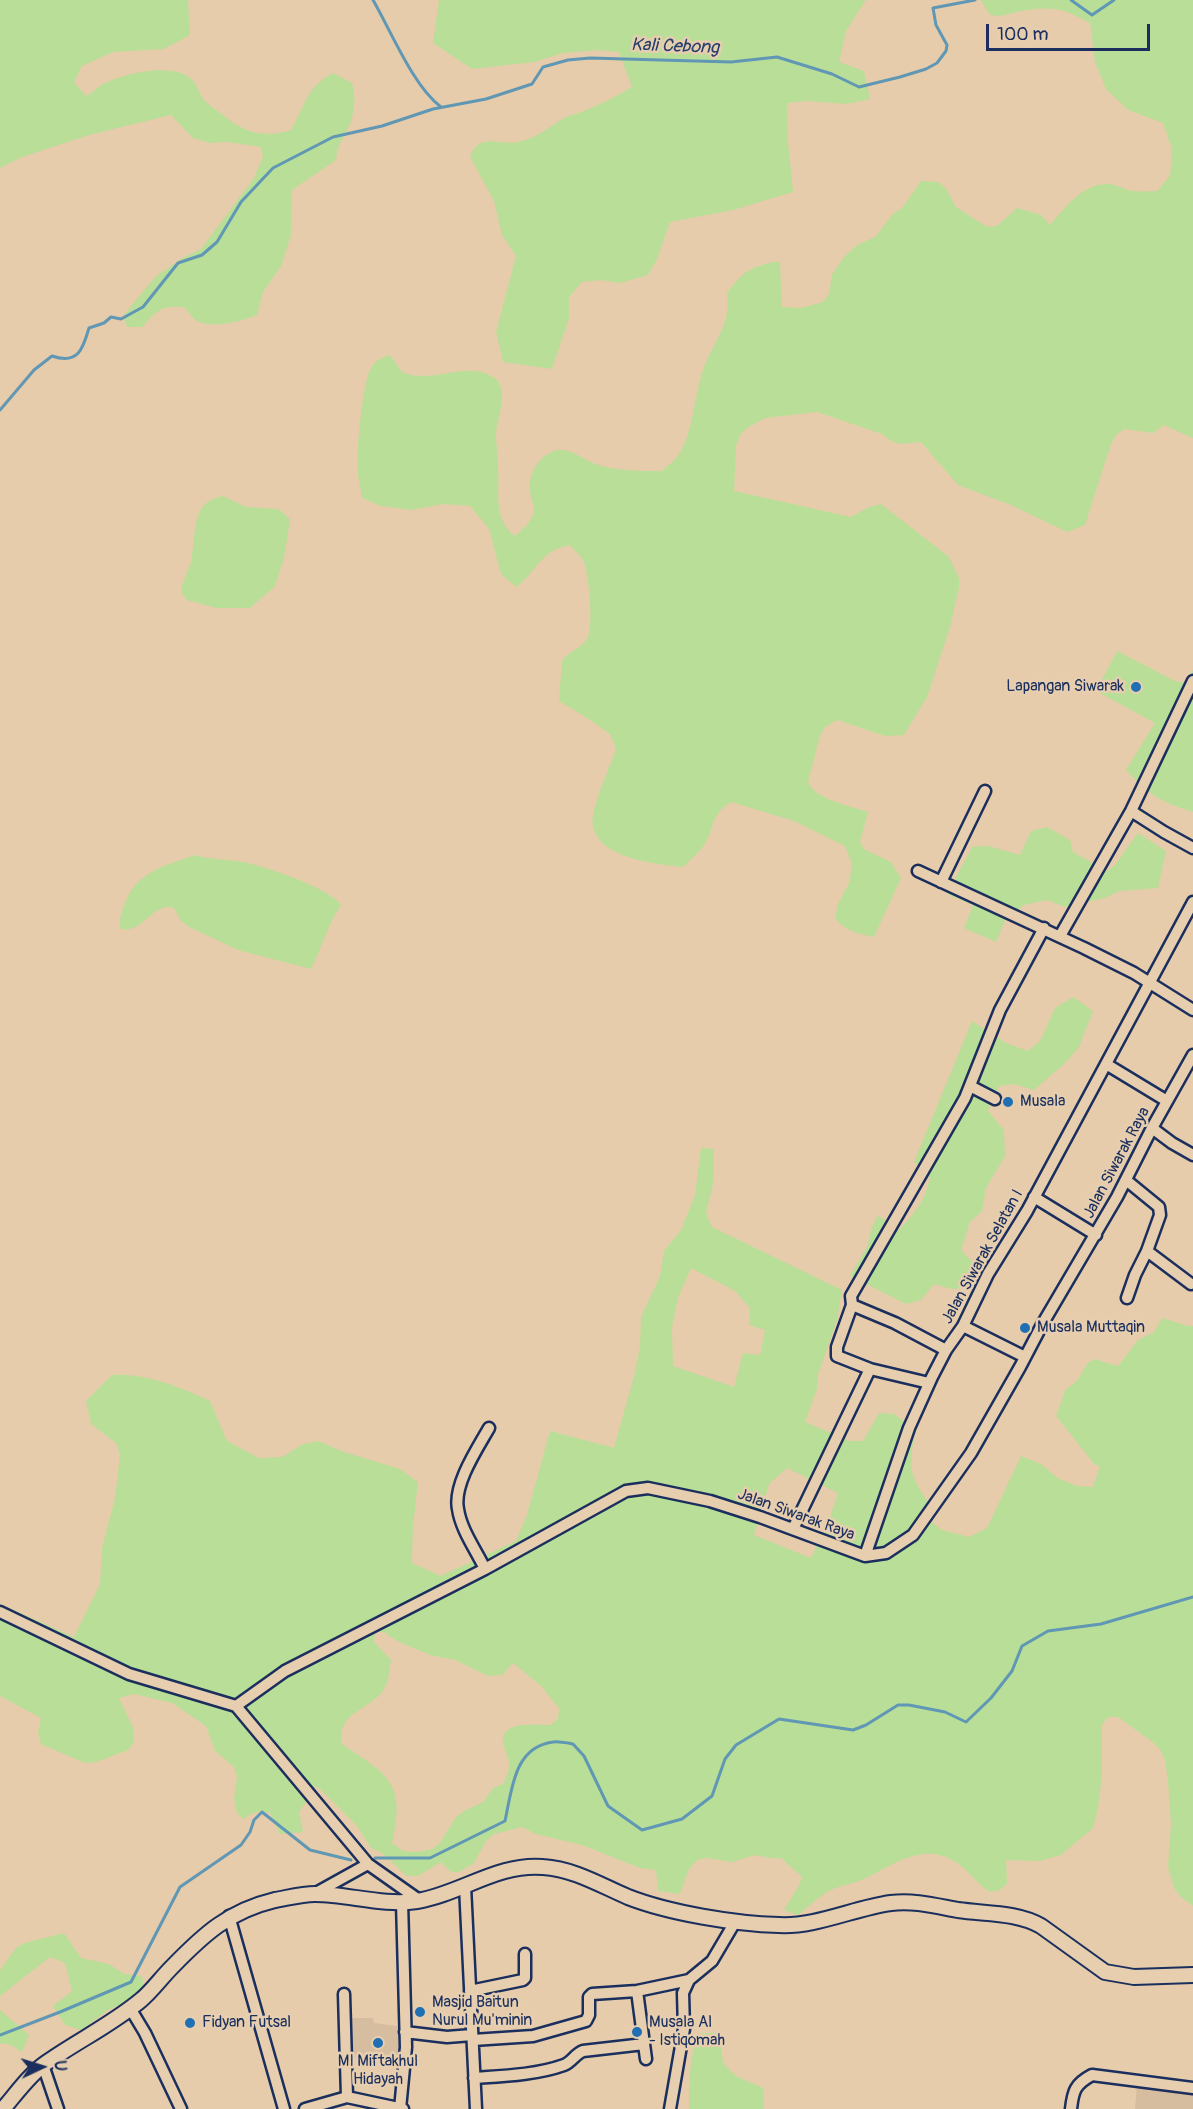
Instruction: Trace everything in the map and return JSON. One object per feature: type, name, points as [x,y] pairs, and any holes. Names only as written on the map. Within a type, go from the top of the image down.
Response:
[{"type":"main road","points":[[3,2109],[43,2065],[105,2026],[142,1999],[190,1949],[229,1916],[267,1903],[314,1894],[402,1902],[419,1900],[465,1886],[493,1874],[523,1867],[543,1867],[568,1872],[599,1882],[629,1897],[662,1907],[735,1922],[791,1925],[894,1902],[937,1905],[1032,1921],[1061,1939],[1105,1972],[1134,1977],[1193,1975]]},
{"type":"street","points":[[1060,936],[1131,811],[1193,681]]},
{"type":"street","points":[[941,882],[985,791]]},
{"type":"street","points":[[1131,811],[1193,848]]},
{"type":"street","points":[[918,871],[1060,936],[1150,983],[1193,1011]]},
{"type":"street","name":"Jalan Siwarak Selatan I","points":[[865,1556],[909,1428],[929,1383],[946,1350],[963,1326],[988,1274],[1028,1211],[1193,902]]},
{"type":"street","points":[[929,1383],[870,1369],[837,1356],[837,1347],[852,1305],[851,1296],[959,1108],[1000,1010],[1044,928]]},
{"type":"street","name":"Jalan Siwarak Raya","points":[[236,1706],[285,1671],[485,1569],[626,1491],[637,1488],[648,1488],[710,1501],[865,1556],[886,1553],[913,1535],[971,1453],[1126,1180],[1193,1055]]},
{"type":"street","points":[[1106,1064],[1167,1101]]},
{"type":"street","points":[[970,1086],[995,1099]]},
{"type":"street","points":[[1152,1128],[1193,1155]]},
{"type":"street","points":[[1126,1180],[1159,1207],[1157,1224],[1127,1298]]},
{"type":"street","points":[[1034,1197],[1095,1235]]},
{"type":"street","points":[[1147,1251],[1191,1284]]},
{"type":"street","points":[[852,1305],[895,1323],[946,1350]]},
{"type":"street","points":[[963,1326],[1025,1357]]},
{"type":"street","points":[[793,1529],[870,1369]]},
{"type":"street","points":[[485,1569],[461,1522],[457,1500],[475,1451],[489,1428]]},
{"type":"street","points":[[0,1612],[129,1674],[236,1706],[368,1864],[419,1900]]},
{"type":"street","points":[[314,1894],[368,1864]]},
{"type":"street","points":[[465,1886],[476,2109]]},
{"type":"street","points":[[304,2109],[347,2097],[401,2109],[405,2032],[402,1902]]},
{"type":"street","points":[[229,1916],[284,2109]]},
{"type":"street","points":[[670,2109],[684,2029],[683,1993],[689,1980],[712,1960],[735,1922]]},
{"type":"street","points":[[470,1991],[523,1980],[525,1978],[525,1954]]},
{"type":"street","points":[[405,2032],[472,2038],[533,2036],[586,2021],[589,2015],[589,1997],[592,1994],[637,1991],[689,1980]]},
{"type":"street","points":[[637,1991],[646,2059]]},
{"type":"street","points":[[344,1994],[347,2097]]},
{"type":"street","points":[[130,2008],[145,2033],[182,2109]]},
{"type":"street","points":[[474,2078],[519,2074],[564,2064],[583,2051],[644,2044]]},
{"type":"street","points":[[43,2065],[58,2109]]},
{"type":"street","points":[[1071,2109],[1073,2090],[1078,2083],[1092,2075],[1193,2088]]},
{"type":"shaded area","name":"MI Miftakhul Hidayah","points":[[351,2018],[373,2018],[374,2023],[405,2027],[404,2062],[353,2058]]},
{"type":"shaded area","points":[[1137,2085],[1193,2090],[1193,2109],[1135,2109]]},
{"type":"green space","points":[[0,0],[188,0],[190,35],[164,49],[113,52],[82,66],[74,82],[86,96],[110,81],[145,71],[181,73],[190,78],[205,101],[236,125],[253,132],[270,134],[291,130],[307,98],[324,78],[333,73],[352,83],[354,102],[352,116],[339,146],[336,160],[292,190],[291,235],[281,266],[263,292],[257,315],[236,322],[211,324],[197,321],[184,307],[170,307],[160,310],[142,327],[127,327],[123,316],[155,277],[181,259],[201,249],[254,178],[263,156],[261,147],[228,142],[210,143],[193,138],[171,115],[89,135],[22,157],[0,168]]},
{"type":"green space","points":[[439,0],[866,0],[846,31],[839,62],[864,71],[870,99],[846,104],[807,101],[787,103],[793,192],[733,210],[670,222],[657,259],[648,275],[620,283],[601,280],[582,282],[569,297],[569,318],[552,369],[503,362],[496,332],[516,256],[502,235],[494,201],[470,157],[479,144],[490,141],[511,143],[525,140],[538,135],[568,116],[598,105],[632,87],[619,52],[598,50],[563,53],[534,62],[472,69],[433,43]]},
{"type":"green space","points":[[981,0],[1193,0],[1193,438],[1164,425],[1153,433],[1124,429],[1116,435],[1111,444],[1085,525],[1067,532],[1011,505],[958,485],[921,442],[900,444],[882,434],[817,412],[765,418],[747,428],[740,435],[736,446],[734,491],[851,517],[869,507],[881,504],[949,557],[959,578],[959,588],[950,627],[927,697],[904,735],[885,736],[837,720],[825,727],[820,736],[808,782],[812,788],[826,798],[868,812],[860,842],[864,849],[891,862],[901,878],[874,937],[853,931],[835,919],[838,904],[849,883],[852,864],[845,846],[794,821],[731,802],[717,815],[704,845],[683,867],[656,864],[624,856],[600,840],[594,829],[593,815],[616,749],[610,734],[559,701],[562,661],[587,639],[589,633],[590,600],[583,560],[570,545],[560,548],[545,557],[516,587],[501,574],[489,529],[470,506],[443,504],[411,510],[381,506],[362,498],[358,475],[360,420],[371,368],[379,360],[390,355],[402,372],[413,375],[429,376],[476,371],[493,377],[501,388],[502,396],[496,434],[500,513],[508,529],[515,536],[527,525],[533,514],[534,508],[530,492],[532,473],[538,462],[554,451],[569,451],[601,466],[636,471],[662,471],[677,457],[689,432],[703,370],[727,315],[727,293],[749,270],[780,261],[782,307],[801,308],[823,302],[829,294],[832,275],[843,258],[857,245],[875,237],[893,214],[902,208],[921,181],[939,182],[946,189],[956,207],[987,227],[997,226],[1017,208],[1041,215],[1050,225],[1076,197],[1101,184],[1110,184],[1133,191],[1157,191],[1170,176],[1172,149],[1163,123],[1128,110],[1106,89],[1095,62],[1090,23],[1064,11],[1050,9],[1021,11],[1001,16],[989,14]]},
{"type":"green space","points":[[223,496],[246,507],[278,509],[290,519],[284,558],[275,586],[250,608],[216,608],[187,600],[181,592],[191,561],[196,521],[204,505],[212,499]]},
{"type":"green space","points":[[1117,651],[1177,682],[1185,682],[1193,670],[1193,812],[1156,797],[1126,770],[1155,723],[1096,691]]},
{"type":"green space","points":[[1047,827],[1070,840],[1073,852],[1107,871],[1114,866],[1138,833],[1166,851],[1158,888],[1120,891],[1105,898],[1065,907],[1047,900],[1024,905],[1006,918],[996,942],[964,928],[973,905],[947,894],[972,847],[988,846],[1020,855],[1031,831]]},
{"type":"green space","points":[[195,855],[242,862],[264,868],[295,878],[334,898],[341,905],[311,969],[238,950],[189,927],[181,921],[174,908],[160,909],[136,927],[121,929],[122,912],[135,885],[162,867]]},
{"type":"green space","points":[[1073,997],[1093,1011],[1079,1047],[1064,1064],[1034,1090],[1014,1084],[999,1086],[988,1111],[1004,1130],[1005,1156],[986,1188],[982,1211],[970,1222],[961,1250],[977,1267],[964,1288],[951,1289],[934,1284],[921,1300],[906,1304],[850,1276],[867,1247],[878,1215],[898,1231],[923,1199],[930,1176],[914,1162],[972,1021],[1006,1043],[1028,1051],[1040,1041],[1055,1008]]},
{"type":"green space","points":[[701,1148],[714,1149],[713,1185],[706,1212],[712,1227],[842,1290],[837,1320],[818,1374],[817,1389],[805,1422],[850,1441],[863,1441],[879,1413],[894,1414],[915,1430],[911,1460],[916,1483],[928,1502],[923,1515],[942,1530],[969,1537],[987,1528],[1021,1456],[1041,1464],[1059,1479],[1077,1486],[1093,1487],[1100,1466],[1095,1465],[1056,1416],[1065,1390],[1077,1381],[1087,1364],[1094,1359],[1118,1366],[1138,1340],[1154,1332],[1162,1318],[1193,1326],[1193,1906],[1174,1888],[1168,1867],[1171,1824],[1165,1761],[1161,1751],[1154,1743],[1118,1717],[1108,1717],[1102,1725],[1102,1775],[1093,1828],[1061,1855],[1040,1861],[1006,1860],[1007,1883],[1000,1890],[990,1892],[952,1860],[941,1855],[918,1855],[832,1890],[798,1915],[784,1910],[802,1877],[781,1858],[755,1855],[732,1862],[707,1858],[697,1860],[688,1871],[680,1894],[658,1891],[656,1870],[640,1868],[582,1845],[536,1834],[522,1827],[494,1834],[486,1841],[474,1863],[459,1872],[451,1872],[441,1862],[418,1876],[407,1876],[382,1853],[371,1848],[357,1826],[317,1786],[299,1812],[303,1832],[280,1834],[270,1813],[256,1812],[243,1819],[237,1813],[234,1799],[237,1777],[234,1767],[215,1751],[206,1726],[172,1703],[134,1694],[119,1698],[133,1727],[134,1742],[128,1750],[96,1762],[85,1763],[41,1744],[38,1733],[41,1718],[0,1696],[0,1604],[74,1637],[100,1584],[102,1548],[115,1498],[120,1455],[116,1443],[91,1424],[86,1401],[112,1375],[150,1379],[175,1386],[210,1401],[227,1441],[259,1458],[282,1457],[303,1444],[319,1441],[341,1451],[400,1469],[418,1482],[412,1563],[441,1576],[516,1541],[527,1515],[550,1431],[614,1448],[640,1347],[641,1317],[660,1276],[664,1251],[681,1230],[695,1195]],"holes":[[[691,1268],[735,1291],[750,1308],[749,1325],[765,1330],[760,1355],[743,1353],[734,1387],[673,1366],[672,1328],[678,1298]],[[787,1468],[838,1493],[830,1517],[811,1558],[754,1535],[769,1484]],[[375,1632],[384,1632],[397,1641],[430,1655],[455,1660],[488,1676],[502,1675],[513,1663],[541,1686],[559,1708],[558,1719],[550,1725],[521,1725],[507,1730],[503,1743],[509,1760],[509,1768],[503,1784],[493,1788],[483,1802],[456,1817],[439,1844],[432,1849],[417,1852],[403,1851],[392,1843],[397,1806],[395,1793],[390,1783],[372,1764],[342,1744],[341,1734],[348,1719],[376,1698],[387,1681],[391,1660],[374,1642]]]},
{"type":"green space","points":[[64,1933],[81,1958],[109,1964],[124,1974],[142,1976],[144,1987],[128,2001],[108,2010],[81,2030],[65,2025],[53,2006],[72,1991],[65,1963],[50,1957],[0,1996],[0,1970],[16,1948],[24,1943]]},
{"type":"green space","points":[[0,2010],[29,2035],[22,2052],[11,2045],[0,2043]]},
{"type":"green space","points":[[720,2032],[723,2063],[736,2076],[763,2088],[764,2109],[689,2109],[691,2062],[698,2034]]},
{"type":"waterway","name":"Kali Cebong","points":[[373,0],[412,72],[421,86],[441,107]]},
{"type":"waterway","name":"Kali Cebong","points":[[0,410],[34,370],[52,356],[74,357],[82,348],[89,328],[104,323],[111,317],[121,319],[143,307],[178,263],[202,255],[217,242],[241,202],[273,168],[333,137],[382,126],[433,109],[486,99],[532,84],[543,67],[568,60],[590,58],[731,62],[777,57],[832,74],[859,87],[900,77],[937,63],[946,51],[947,45],[936,25],[933,8],[975,0]]},
{"type":"waterway","name":"Kali Cebong","points":[[1071,0],[1092,15],[1114,0]]},
{"type":"waterway","points":[[375,1858],[430,1858],[505,1821],[517,1771],[530,1752],[540,1746],[555,1742],[573,1744],[584,1756],[608,1806],[642,1830],[682,1819],[712,1796],[725,1759],[736,1745],[779,1719],[853,1730],[866,1725],[898,1705],[909,1705],[945,1712],[966,1722],[991,1698],[1012,1671],[1022,1646],[1048,1631],[1101,1624],[1193,1597]]},
{"type":"waterway","points":[[0,2035],[131,1982],[180,1887],[241,1845],[250,1832],[254,1820],[262,1812],[310,1850],[351,1860]]},
{"type":"place","name":"Lapangan Siwarak","points":[[1136,687]]},
{"type":"place","name":"Musala","points":[[1008,1102]]},
{"type":"place","name":"Musala Muttaqin","points":[[1025,1328]]},
{"type":"place","name":"Masjid Baitun Nurul Mu'minin","points":[[420,2012]]},
{"type":"place","name":"Fidyan Futsal","points":[[190,2023]]},
{"type":"place","name":"Musala Al - Istiqomah","points":[[637,2032]]},
{"type":"place","name":"MI Miftakhul Hidayah","points":[[378,2043]]}]
